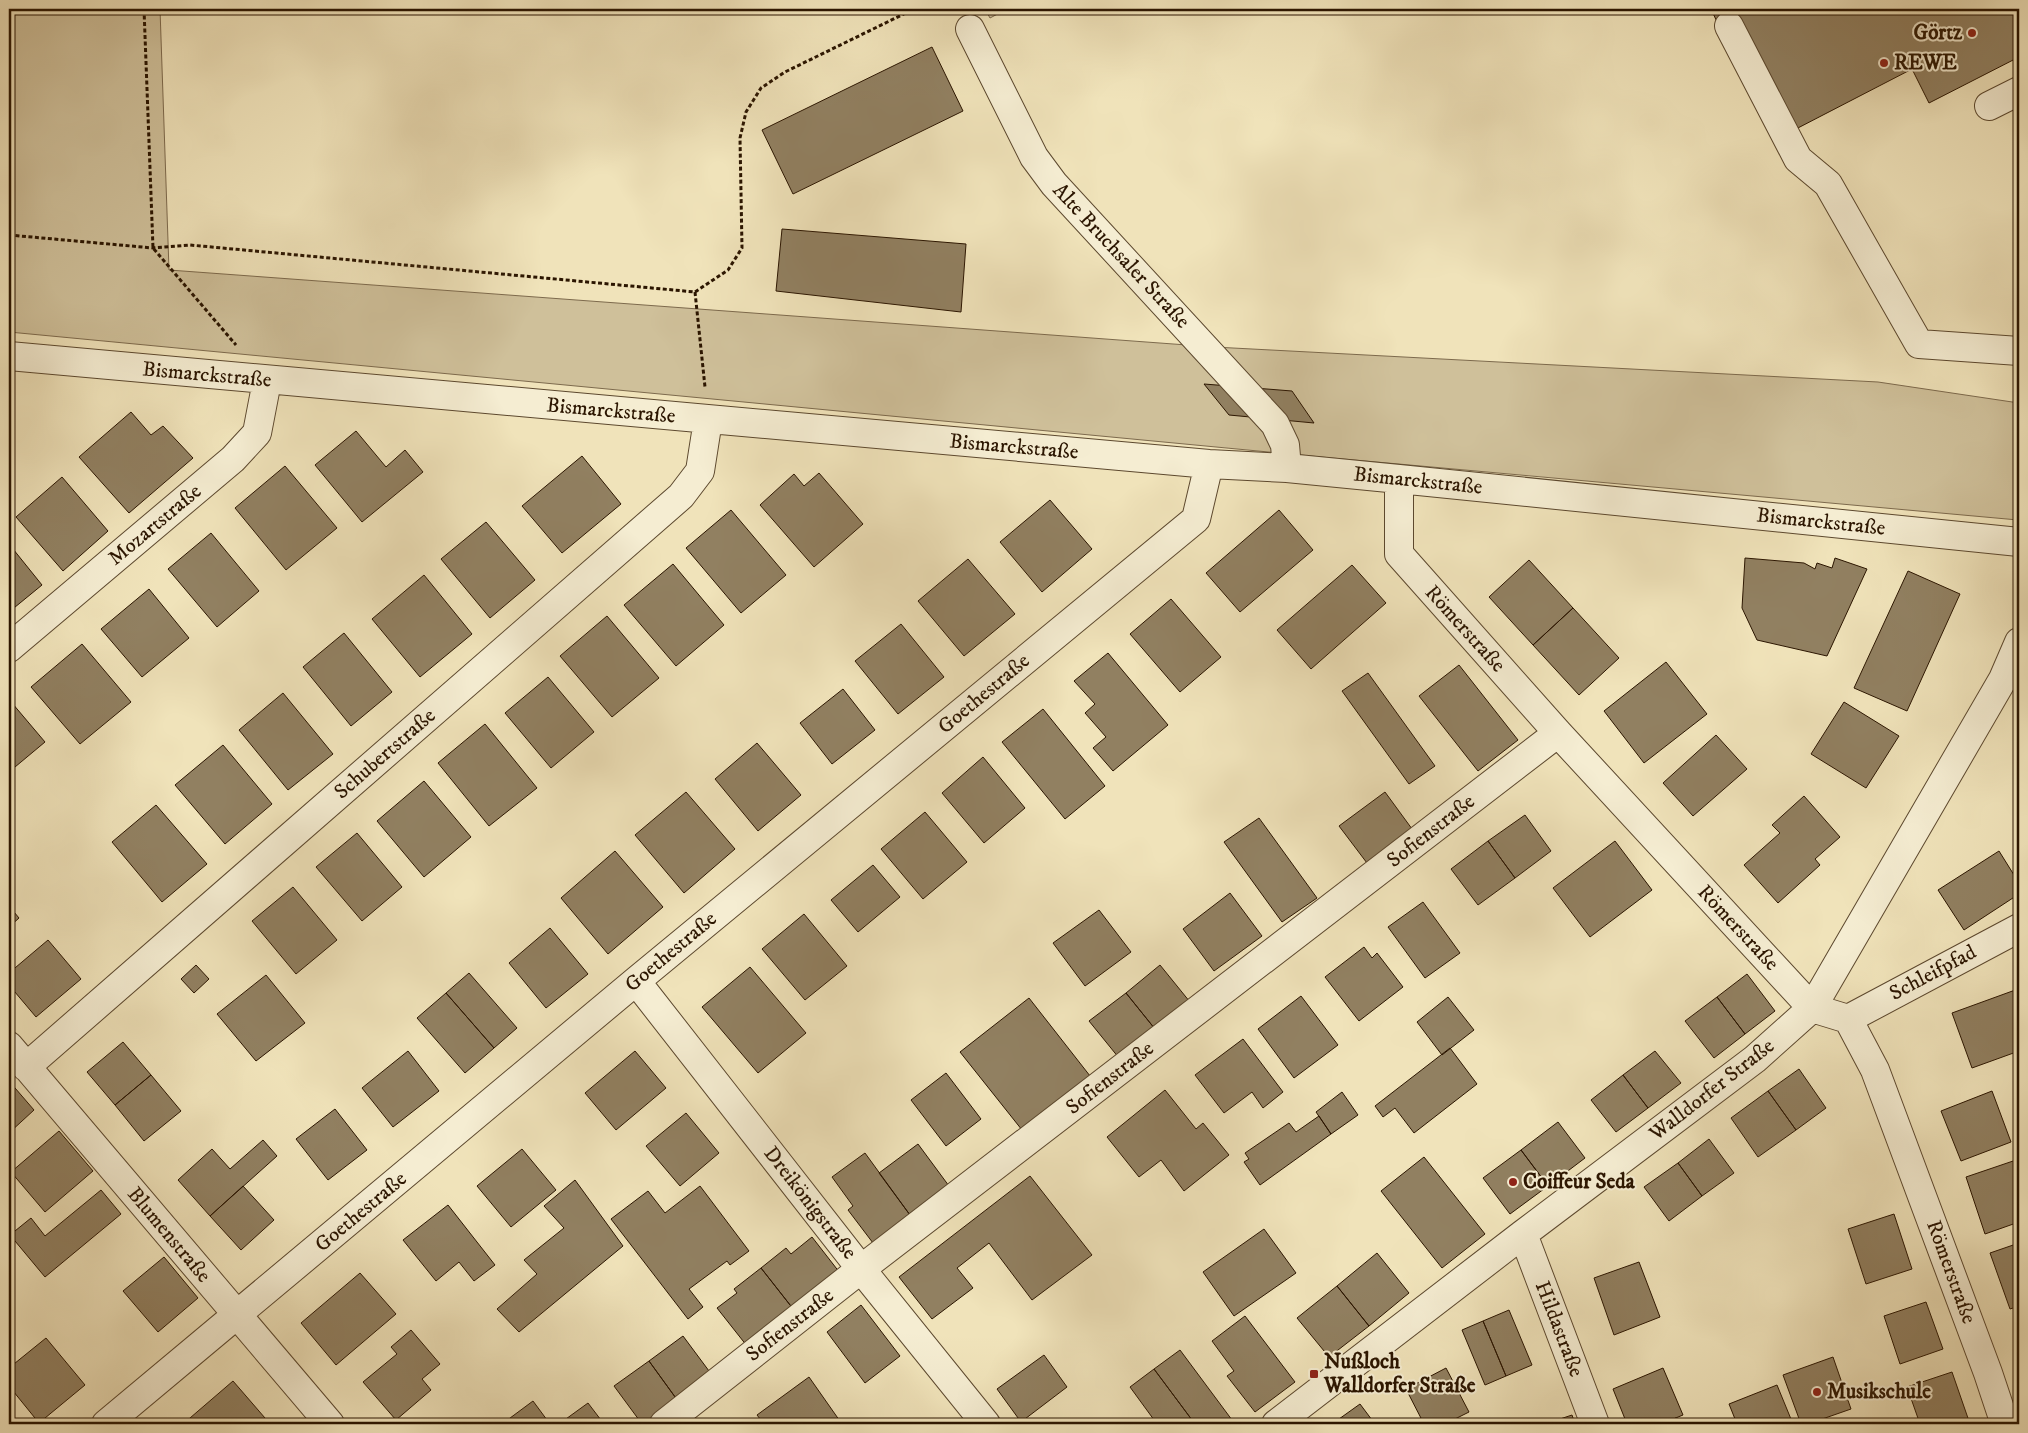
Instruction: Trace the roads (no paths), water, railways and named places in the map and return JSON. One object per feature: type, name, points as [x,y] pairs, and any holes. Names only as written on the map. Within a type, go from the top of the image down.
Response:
[{"type":"street","points":[[1729,26],[1798,159],[1828,184],[1919,344],[2019,350]]},
{"type":"street","name":"Alte Bruchsaler Straße","points":[[970,29],[1030,149],[1054,184],[1275,424],[1285,445],[1287,468]]},
{"type":"street","points":[[1989,106],[2019,91]]},
{"type":"street","name":"Bismarckstraße","points":[[9,356],[267,381],[1209,464],[1287,468],[1399,478],[2019,542]]},
{"type":"street","name":"Mozartstraße","points":[[9,648],[234,459],[256,433],[267,381]]},
{"type":"street","name":"Schubertstraße","points":[[26,1067],[682,496],[700,471],[708,420]]},
{"type":"street","name":"Goethestraße","points":[[106,1424],[238,1316],[636,981],[1196,519],[1209,464]]},
{"type":"street","name":"Römerstraße","points":[[1399,478],[1399,554],[1558,734],[1812,1008]]},
{"type":"street","name":"Walldorfer Straße","points":[[1276,1424],[1755,1059],[1812,1008],[2003,678],[2019,642]]},
{"type":"street","name":"Sofienstraße","points":[[664,1424],[861,1269],[1558,734]]},
{"type":"street","name":"Schleifpfad","points":[[1848,1019],[2019,928]]},
{"type":"street","name":"Dreikönigstraße","points":[[636,981],[861,1269],[986,1424]]},
{"type":"street","points":[[1812,1008],[1848,1019]]},
{"type":"street","name":"Römerstraße","points":[[1848,1019],[1875,1070],[1988,1372],[2005,1424]]},
{"type":"street","name":"Blumenstraße","points":[[9,1046],[330,1424]]},
{"type":"street","name":"Hildastraße","points":[[1523,1234],[1595,1424]]},
{"type":"place","name":"Görtz","points":[[1972,33]]},
{"type":"place","name":"REWE","points":[[1884,63]]},
{"type":"place","name":"Coiffeur Seda","points":[[1513,1182]]},
{"type":"place","name":"Nußloch Walldorfer Straße","points":[[1314,1374]]},
{"type":"place","name":"Musikschule","points":[[1817,1392]]}]
